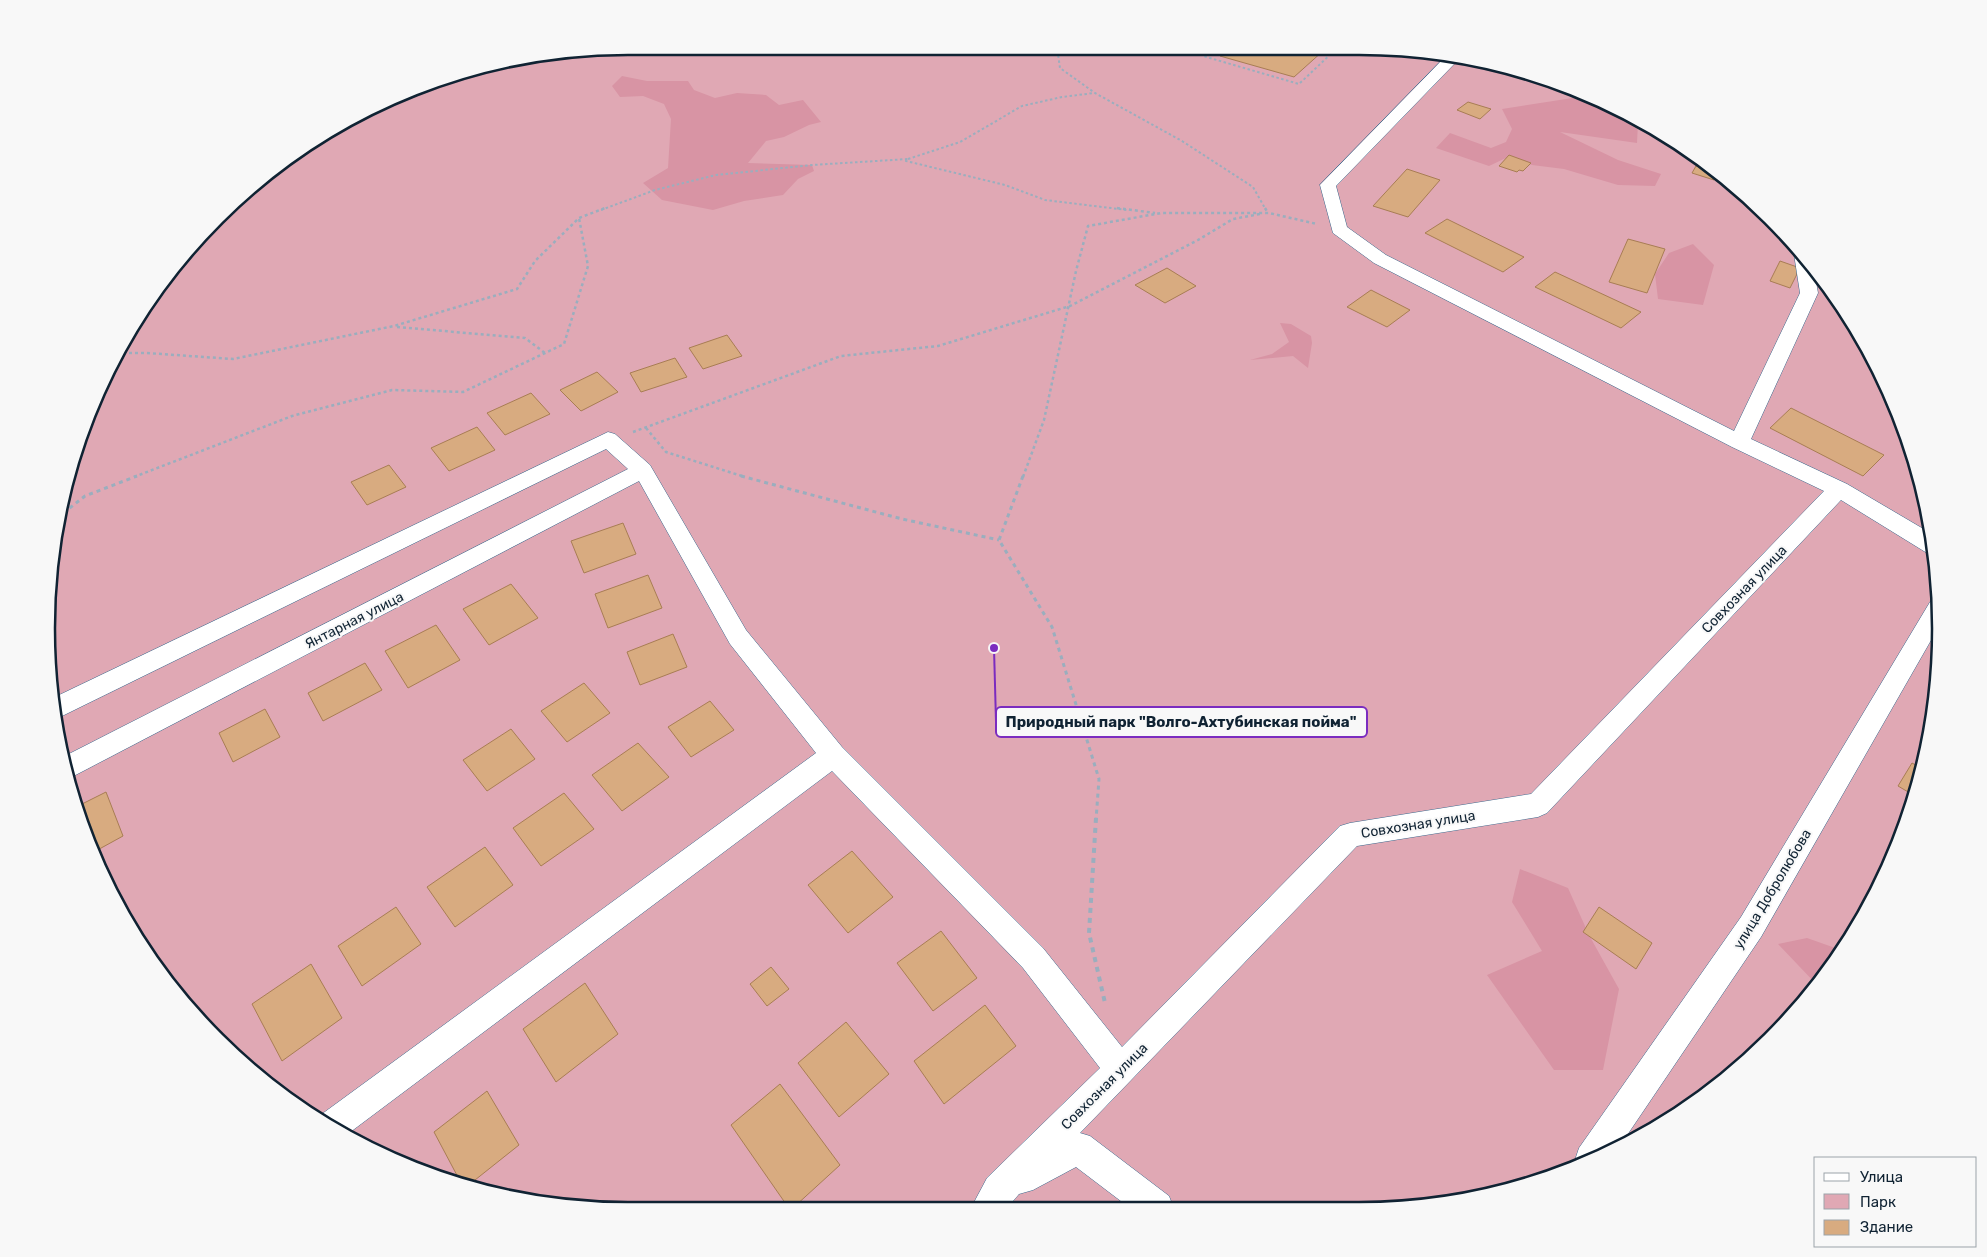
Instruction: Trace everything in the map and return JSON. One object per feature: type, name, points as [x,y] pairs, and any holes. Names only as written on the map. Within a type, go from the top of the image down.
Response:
[{"type":"street","points":[[1448,62],[1328,185],[1339,229],[1380,258],[1739,442],[1839,489],[1925,541]]},
{"type":"street","points":[[1739,442],[1809,293],[1805,269]]},
{"type":"street","points":[[61,706],[608,439],[643,470],[738,637],[833,755],[1033,958],[1121,1070]]},
{"type":"street","name":"Янтарная улица","points":[[72,765],[643,470]]},
{"type":"street","name":"Совхозная улица","points":[[994,1199],[1350,835],[1538,805],[1839,489]]},
{"type":"street","name":"улица Добролюбова","points":[[1599,1149],[1751,926],[1932,619]]},
{"type":"street","points":[[338,1122],[833,755]]},
{"type":"street","points":[[994,1199],[1078,1148],[1149,1202]]},
{"type":"path","points":[[1058,55],[1060,68],[1094,93],[1182,141],[1253,187],[1269,213]]},
{"type":"path","points":[[1205,55],[1204,56],[1299,84],[1330,55]]},
{"type":"path","points":[[126,353],[233,359],[394,326],[517,289],[534,261],[579,218],[655,190],[716,175],[812,165],[908,159],[960,142],[1022,106],[1062,97],[1094,93]]},
{"type":"path","points":[[908,159],[906,161],[1005,185],[1045,200],[1161,213],[1269,213],[1339,229]]},
{"type":"path","points":[[999,540],[1044,420],[1076,271],[1088,226],[1161,213]]},
{"type":"path","points":[[1106,1006],[1089,933],[1099,779],[1052,627],[999,540],[902,519],[747,478],[666,452],[646,428],[721,398],[841,356],[938,346],[1070,306],[1174,253],[1233,220],[1269,213]]},
{"type":"path","points":[[68,509],[85,496],[292,416],[392,390],[463,392],[564,344],[588,266],[579,218]]},
{"type":"path","points":[[394,326],[525,338],[545,353]]},
{"type":"green space","points":[[628,55],[1396,56],[1470,66],[1543,85],[1612,114],[1677,152],[1708,174],[1737,197],[1790,250],[1835,310],[1855,342],[1873,375],[1902,444],[1921,517],[1927,554],[1931,591],[1931,666],[1921,740],[1912,777],[1902,813],[1873,882],[1835,947],[1813,978],[1790,1007],[1737,1060],[1677,1105],[1612,1143],[1543,1172],[1507,1182],[1470,1191],[1396,1201],[591,1201],[517,1191],[444,1172],[375,1143],[310,1105],[279,1083],[250,1060],[223,1034],[197,1007],[174,978],[132,915],[114,882],[85,813],[66,740],[56,666],[56,591],[66,517],[75,480],[85,444],[99,409],[114,375],[132,342],[152,310],[197,250],[250,197],[310,152],[375,114],[444,85],[517,66],[554,60]]},
{"type":"shaded area","points":[[622,76],[647,81],[688,81],[694,90],[715,98],[737,93],[766,95],[779,105],[803,100],[821,122],[809,125],[784,137],[766,141],[748,163],[812,165],[814,171],[798,179],[783,195],[744,201],[713,210],[662,200],[643,183],[668,168],[671,119],[664,104],[643,96],[620,97],[612,86]]},
{"type":"shaded area","points":[[1575,98],[1578,99],[1638,128],[1637,143],[1560,132],[1618,160],[1661,174],[1655,186],[1618,185],[1564,169],[1532,165],[1508,157],[1489,166],[1436,148],[1450,133],[1491,148],[1506,142],[1512,129],[1502,109]]},
{"type":"shaded area","points":[[1693,244],[1714,265],[1703,305],[1658,299],[1655,274],[1669,253]]},
{"type":"shaded area","points":[[1280,323],[1291,324],[1311,336],[1312,343],[1308,368],[1293,356],[1250,360],[1272,354],[1289,342]]},
{"type":"shaded area","points":[[1520,869],[1568,888],[1589,935],[1619,989],[1603,1070],[1554,1070],[1487,975],[1542,951],[1512,902]]},
{"type":"shaded area","points":[[1807,938],[1834,948],[1812,980],[1778,944]]},
{"type":"building","points":[[1221,55],[1319,55],[1294,77],[1220,56]]},
{"type":"building","points":[[1468,102],[1491,109],[1480,119],[1457,110]]},
{"type":"building","points":[[1509,155],[1531,163],[1523,171],[1519,170],[1517,172],[1499,166]]},
{"type":"building","points":[[1696,166],[1715,179],[1714,180],[1692,173]]},
{"type":"building","points":[[1407,169],[1440,180],[1408,217],[1373,206]]},
{"type":"building","points":[[1447,219],[1524,257],[1503,272],[1425,233]]},
{"type":"building","points":[[1628,239],[1665,249],[1647,293],[1609,282]]},
{"type":"building","points":[[1780,261],[1800,268],[1790,288],[1770,281]]},
{"type":"building","points":[[1167,268],[1196,286],[1165,303],[1135,285]]},
{"type":"building","points":[[1555,272],[1641,312],[1621,328],[1535,287]]},
{"type":"building","points":[[1371,290],[1410,310],[1387,327],[1347,307]]},
{"type":"building","points":[[727,335],[742,356],[703,369],[689,348]]},
{"type":"building","points":[[675,358],[687,377],[641,392],[630,373]]},
{"type":"building","points":[[597,372],[618,392],[581,411],[560,390]]},
{"type":"building","points":[[531,393],[550,414],[505,435],[487,413]]},
{"type":"building","points":[[1791,408],[1884,455],[1863,476],[1770,428]]},
{"type":"building","points":[[477,427],[495,450],[449,471],[431,448]]},
{"type":"building","points":[[389,465],[406,487],[367,505],[351,482]]},
{"type":"building","points":[[623,523],[636,554],[584,573],[571,541]]},
{"type":"building","points":[[648,575],[662,608],[608,628],[595,594]]},
{"type":"building","points":[[511,584],[538,618],[489,645],[463,609]]},
{"type":"building","points":[[436,625],[460,660],[408,688],[385,651]]},
{"type":"building","points":[[673,634],[687,667],[640,685],[627,652]]},
{"type":"building","points":[[365,663],[382,690],[323,721],[308,693]]},
{"type":"building","points":[[584,683],[610,713],[567,742],[541,711]]},
{"type":"building","points":[[710,701],[734,730],[691,757],[668,727]]},
{"type":"building","points":[[265,709],[280,737],[233,762],[219,733]]},
{"type":"building","points":[[511,729],[535,759],[487,791],[463,760]]},
{"type":"building","points":[[638,743],[669,777],[622,811],[592,775]]},
{"type":"building","points":[[1912,763],[1915,765],[1908,792],[1898,786]]},
{"type":"building","points":[[106,792],[123,836],[99,849],[82,804]]},
{"type":"building","points":[[564,793],[594,829],[541,866],[513,828]]},
{"type":"building","points":[[485,847],[513,885],[455,927],[427,887]]},
{"type":"building","points":[[852,851],[893,897],[848,933],[808,885]]},
{"type":"building","points":[[396,907],[421,944],[362,986],[338,946]]},
{"type":"building","points":[[1599,907],[1652,943],[1636,969],[1583,932]]},
{"type":"building","points":[[941,931],[977,978],[933,1011],[897,963]]},
{"type":"building","points":[[311,964],[342,1018],[282,1061],[252,1004]]},
{"type":"building","points":[[771,967],[789,989],[767,1006],[750,984]]},
{"type":"building","points":[[585,983],[618,1034],[556,1082],[523,1029]]},
{"type":"building","points":[[985,1005],[1016,1046],[944,1104],[914,1061]]},
{"type":"building","points":[[846,1022],[889,1074],[839,1117],[798,1063]]},
{"type":"building","points":[[780,1084],[840,1165],[799,1202],[785,1202],[731,1125]]},
{"type":"building","points":[[487,1091],[519,1145],[474,1180],[457,1176],[434,1132]]},
{"type":"place","name":"Природный парк \"Волго-Ахтубинская пойма\"","points":[[994,648]]}]
